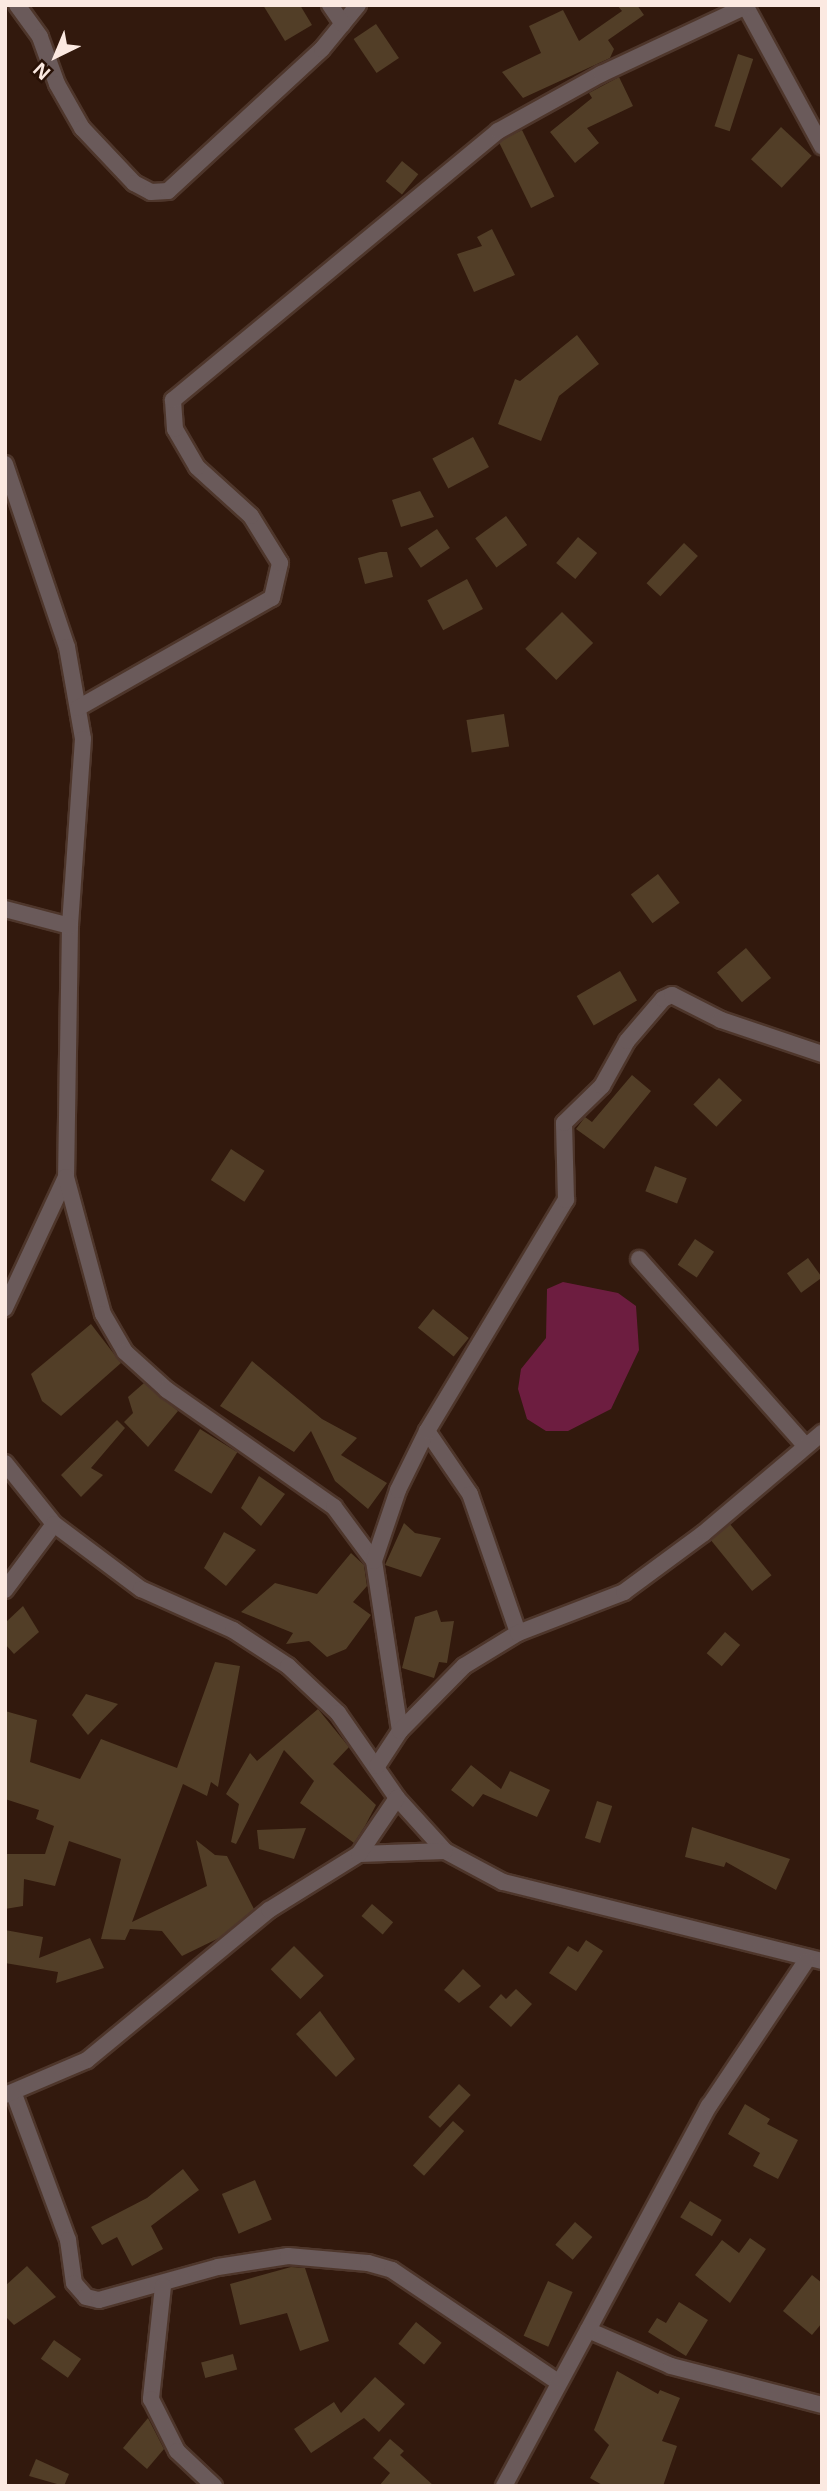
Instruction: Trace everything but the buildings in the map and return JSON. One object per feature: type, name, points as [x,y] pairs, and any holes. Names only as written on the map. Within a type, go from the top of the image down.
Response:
[{"type":"street","points":[[17,5],[40,37],[57,84],[82,128],[134,183],[151,192],[168,191],[343,24],[358,5]]},
{"type":"street","points":[[330,5],[343,24]]},
{"type":"street","points":[[78,708],[272,598],[280,563],[251,516],[197,467],[175,429],[173,400],[498,131],[601,74],[745,5],[822,146]]},
{"type":"street","points":[[5,464],[67,647],[78,708],[81,802],[71,926],[66,1177],[103,1314],[125,1352],[167,1390],[271,1458],[334,1507],[374,1561]]},
{"type":"street","points":[[5,909],[71,926]]},
{"type":"street","points":[[400,1731],[374,1561],[398,1490],[427,1431],[566,1200],[564,1123],[602,1086],[627,1041],[663,999],[672,995],[721,1020],[822,1054]]},
{"type":"street","points":[[5,1308],[66,1177]]},
{"type":"street","points":[[639,1259],[805,1445]]},
{"type":"street","points":[[427,1431],[470,1494],[518,1633]]},
{"type":"street","points":[[377,1766],[400,1731],[464,1666],[518,1633],[624,1592],[714,1525],[822,1433]]},
{"type":"street","points":[[5,1463],[54,1524],[141,1589],[233,1630],[288,1666],[338,1713],[397,1798],[444,1851],[502,1882],[814,1961],[709,2106],[504,2486]]},
{"type":"street","points":[[5,1590],[54,1524]]},
{"type":"street","points":[[397,1798],[359,1854],[269,1910],[87,2060],[9,2094],[68,2240],[74,2283],[86,2297],[99,2300],[163,2286],[218,2267],[288,2256],[368,2263],[392,2270],[558,2382]]},
{"type":"street","points":[[359,1854],[444,1851]]},
{"type":"street","points":[[163,2286],[150,2399],[177,2451],[214,2486]]},
{"type":"street","points":[[588,2330],[671,2366],[822,2405]]},
{"type":"shaded area","points":[[563,1282],[618,1293],[636,1306],[639,1350],[611,1409],[568,1431],[546,1431],[527,1419],[518,1389],[521,1369],[546,1338],[547,1289]]}]
